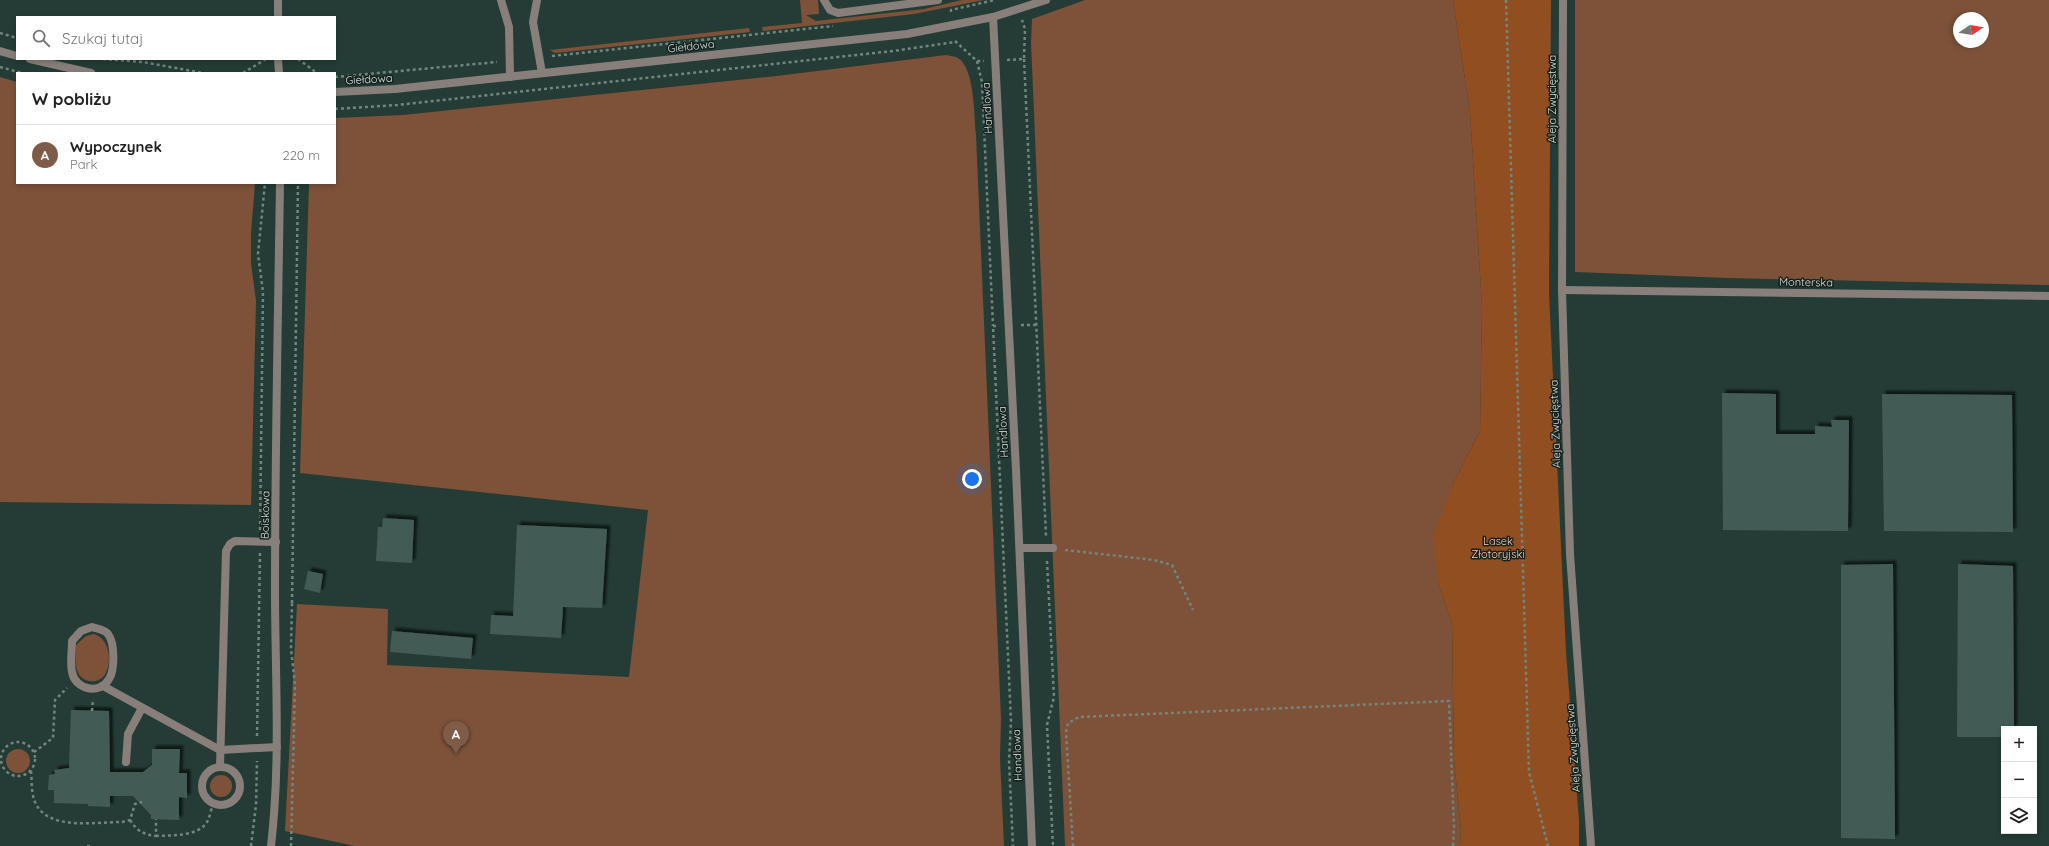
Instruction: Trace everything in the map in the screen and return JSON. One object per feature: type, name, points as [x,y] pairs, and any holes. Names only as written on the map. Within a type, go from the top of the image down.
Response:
[{"type":"street","points":[[278,0],[278,16]]},
{"type":"street","points":[[501,0],[509,26],[510,77]]},
{"type":"street","points":[[536,0],[533,22],[542,73]]},
{"type":"street","points":[[824,0],[830,10],[838,13],[938,0]]},
{"type":"street","name":"Aleja Zwycięstwa","points":[[1563,0],[1562,290],[1570,554],[1591,846]]},
{"type":"street","name":"Giełdowa","points":[[336,92],[395,89],[907,34],[954,26],[993,17],[1042,1]]},
{"type":"street","name":"Handlowa","points":[[993,17],[1020,548],[1032,846]]},
{"type":"street","points":[[0,52],[16,56]]},
{"type":"street","points":[[34,60],[87,72]]},
{"type":"street","points":[[278,60],[279,72]]},
{"type":"street","name":"Boiskowa","points":[[271,846],[277,747],[275,602],[280,184]]},
{"type":"street","name":"Monterska","points":[[1562,290],[2049,296]]},
{"type":"street","points":[[220,767],[226,551],[230,544],[235,542],[276,542]]},
{"type":"street","points":[[1020,548],[1050,548]]},
{"type":"street","points":[[92,627],[102,630],[108,635],[112,642],[112,669],[110,679],[103,686],[93,689],[84,687],[76,681],[72,672],[72,641],[81,631],[92,627]]},
{"type":"street","points":[[103,686],[220,750],[277,747]]},
{"type":"street","points":[[126,762],[128,734],[142,708]]},
{"type":"street","points":[[220,767],[233,770],[239,778],[240,787],[238,796],[231,802],[222,805],[213,804],[205,797],[201,786],[204,775],[212,768],[220,767]]},
{"type":"path","points":[[1506,0],[1529,772],[1548,846]]},
{"type":"path","points":[[943,11],[951,10]]},
{"type":"path","points":[[539,58],[841,25]]},
{"type":"path","points":[[0,33],[16,38]]},
{"type":"path","points":[[336,109],[397,105],[886,52],[955,42]]},
{"type":"path","points":[[1024,59],[1050,548],[1054,697],[1047,725],[1053,846]]},
{"type":"path","points":[[116,60],[143,62],[197,72]]},
{"type":"path","points":[[245,72],[264,60]]},
{"type":"path","points":[[299,60],[316,72]]},
{"type":"path","points":[[336,77],[510,61]]},
{"type":"path","points":[[977,62],[982,82],[1011,721],[1009,760],[1014,846]]},
{"type":"path","points":[[0,67],[18,72]]},
{"type":"path","points":[[251,846],[256,805],[263,292],[258,254],[265,184]]},
{"type":"path","points":[[291,846],[295,685],[291,649],[298,184]]},
{"type":"path","points":[[993,326],[1037,325]]},
{"type":"path","points":[[1050,548],[1154,560],[1172,565],[1192,610]]},
{"type":"path","points":[[275,602],[292,603]]},
{"type":"path","points":[[34,752],[53,738],[55,700],[76,681]]},
{"type":"path","points":[[1073,846],[1066,732],[1068,723],[1079,717],[1448,701],[1454,827],[1453,846]]},
{"type":"path","points":[[20,742],[28,745],[34,752],[36,761],[31,771],[26,776],[17,777],[8,774],[2,767],[1,758],[4,749],[11,743],[20,742]]},
{"type":"path","points":[[31,771],[34,800],[46,817],[58,822],[115,822],[130,820]]},
{"type":"path","points":[[142,802],[134,804],[130,820],[135,827],[144,833],[156,836],[182,835],[196,830],[207,823],[213,804]]},
{"type":"path","points":[[156,819],[156,836]]},
{"type":"shaded area","points":[[800,0],[818,0],[819,14],[806,15],[816,21],[924,9],[962,0],[984,0],[914,14],[763,31],[762,27],[802,23]]},
{"type":"shaded area","points":[[1085,0],[1453,0],[1470,112],[1482,306],[1480,431],[1452,486],[1438,582],[1452,624],[1454,760],[1461,831],[1460,846],[1065,846],[1031,42],[1032,19]]},
{"type":"shaded area","points":[[1575,0],[2049,0],[2049,285],[1728,278],[1575,272]]},
{"type":"shaded area","points":[[749,28],[750,32],[555,53],[550,50]]},
{"type":"shaded area","points":[[946,55],[957,57],[964,63],[971,82],[976,135],[1001,719],[1000,758],[1004,846],[355,846],[285,831],[297,604],[388,609],[387,665],[629,677],[648,510],[300,473],[309,184],[336,184],[336,118],[403,115],[777,76]]},
{"type":"shaded area","points":[[0,77],[16,82],[16,184],[255,184],[251,233],[251,263],[256,301],[251,505],[0,502]]},
{"type":"shaded area","points":[[94,634],[104,641],[107,646],[109,658],[107,671],[104,676],[97,681],[89,681],[81,677],[77,670],[76,645],[86,636]]},
{"type":"shaded area","points":[[18,749],[27,752],[30,761],[27,770],[18,773],[9,770],[6,761],[9,752]]},
{"type":"shaded area","points":[[221,775],[229,778],[232,786],[229,794],[221,797],[213,794],[210,786],[213,778]]},
{"type":"green space","name":"Lasek Złotoryjski","points":[[1453,0],[1551,0],[1549,293],[1566,652],[1579,821],[1579,846],[1460,846],[1461,831],[1454,760],[1452,624],[1438,582],[1433,538],[1452,486],[1480,431],[1482,306],[1470,112]]},
{"type":"building","points":[[1722,393],[1776,394],[1776,434],[1815,434],[1815,426],[1832,427],[1831,420],[1849,420],[1848,531],[1723,530]]},
{"type":"building","points":[[1882,394],[2012,395],[2013,532],[1884,531]]},
{"type":"building","points":[[383,518],[414,520],[412,563],[376,561],[378,527],[382,527]]},
{"type":"building","points":[[517,525],[607,529],[602,608],[563,607],[561,638],[490,634],[491,615],[513,616]]},
{"type":"building","points":[[1893,564],[1895,839],[1841,838],[1841,565]]},
{"type":"building","points":[[1958,564],[2013,566],[2014,726],[2001,726],[2001,737],[1957,737]]},
{"type":"building","points":[[308,571],[323,574],[320,593],[304,589]]},
{"type":"building","points":[[392,631],[473,638],[471,659],[390,652]]},
{"type":"building","points":[[71,710],[109,711],[110,772],[143,772],[152,765],[152,749],[180,749],[179,773],[187,773],[187,798],[179,797],[179,820],[151,819],[151,815],[133,796],[110,796],[110,807],[88,806],[88,804],[54,803],[54,790],[48,790],[49,775],[55,774],[54,770],[69,768]]},
{"type":"place","name":"Wypoczynek","points":[[456,754]]}]
